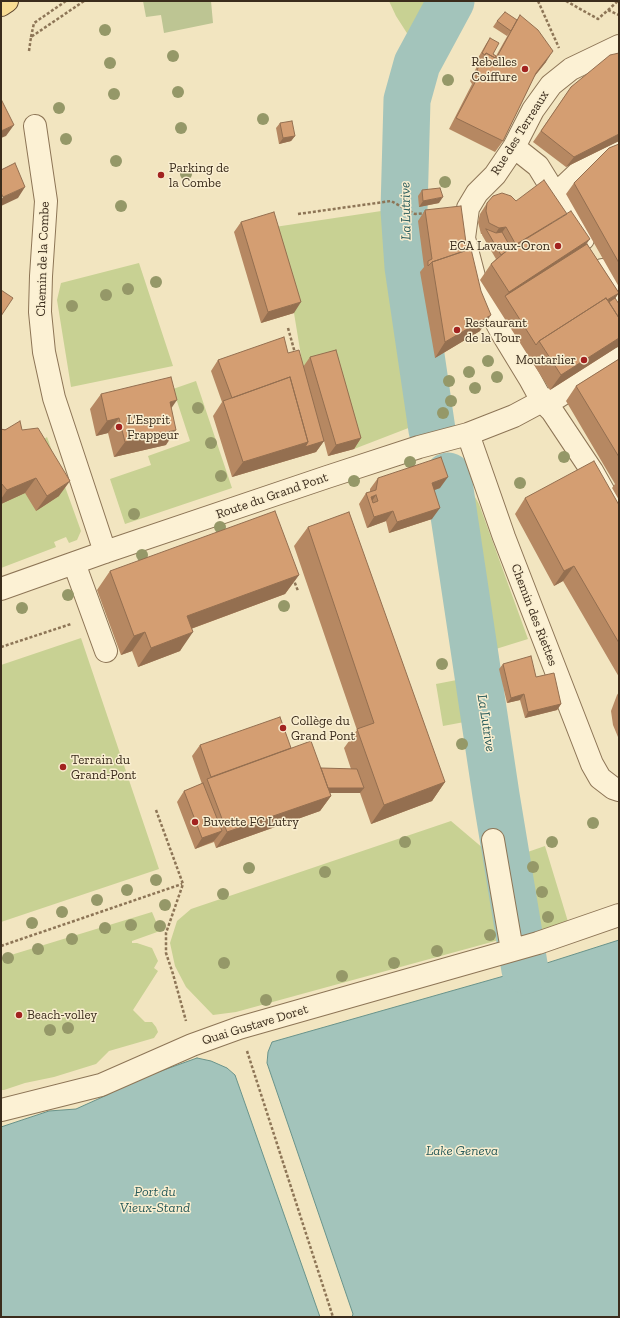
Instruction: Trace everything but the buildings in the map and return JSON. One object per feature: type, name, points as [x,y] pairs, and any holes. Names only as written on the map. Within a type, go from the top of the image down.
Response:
[{"type":"main road","points":[[1,5],[7,1]]},
{"type":"street","name":"Rue des Terreaux","points":[[619,46],[571,69],[551,85],[546,91],[532,110],[514,147],[495,175],[477,193],[468,208],[464,238],[476,284],[502,334],[542,401],[552,411],[584,459],[619,519]]},
{"type":"street","name":"Chemin de la Combe","points":[[35,126],[46,201],[40,276],[40,312],[44,352],[54,398],[104,552]]},
{"type":"street","points":[[514,147],[538,166],[619,298]]},
{"type":"street","points":[[556,194],[596,157],[619,148]]},
{"type":"street","name":"Route du Grand Pont","points":[[1,589],[104,552],[419,447],[468,434],[514,416],[542,401],[556,398],[619,358]]},
{"type":"street","name":"Chemin des Riettes","points":[[468,434],[504,537],[592,764],[600,778],[616,789]]},
{"type":"street","points":[[74,563],[106,650]]},
{"type":"street","points":[[493,840],[512,950]]},
{"type":"street","name":"Quai Gustave Doret","points":[[1,1110],[101,1085],[192,1045],[239,1028],[538,943],[619,915]]},
{"type":"path","points":[[29,52],[34,23],[66,1]]},
{"type":"path","points":[[31,37],[84,1]]},
{"type":"path","points":[[538,1],[557,44],[571,69]]},
{"type":"path","points":[[566,1],[598,19],[618,1]]},
{"type":"path","points":[[608,10],[619,15]]},
{"type":"path","points":[[298,214],[390,201],[415,214]]},
{"type":"path","points":[[288,328],[296,358]]},
{"type":"path","points":[[293,577],[298,591]]},
{"type":"path","points":[[1,647],[93,616]]},
{"type":"path","points":[[156,810],[183,884],[166,933],[166,953],[192,1045]]},
{"type":"path","points":[[1,946],[183,884]]},
{"type":"path","points":[[239,1028],[333,1317]]},
{"type":"green space","points":[[143,1],[211,1],[213,23],[164,33],[161,15],[146,17]]},
{"type":"green space","points":[[389,1],[432,1],[412,41],[396,16]]},
{"type":"green space","points":[[388,210],[397,218],[398,265],[424,422],[354,449],[328,361],[303,368],[294,313],[268,228]]},
{"type":"green space","points":[[139,263],[173,366],[71,387],[57,300],[61,283]]},
{"type":"green space","points":[[196,381],[232,488],[125,524],[110,479],[151,465],[148,456],[190,441],[173,389]]},
{"type":"green space","points":[[47,437],[81,531],[77,540],[69,543],[66,537],[54,542],[56,547],[1,568],[1,504],[30,449]]},
{"type":"green space","points":[[460,483],[472,492],[479,504],[528,639],[483,653],[469,558]]},
{"type":"green space","name":"Terrain du Grand-Pont","points":[[81,638],[159,869],[1,922],[1,665]]},
{"type":"green space","points":[[467,678],[475,720],[443,726],[436,684]]},
{"type":"green space","points":[[451,821],[484,849],[499,940],[236,1012],[213,1015],[186,987],[175,966],[170,943],[177,921],[191,909]]},
{"type":"green space","points":[[545,846],[569,925],[538,936],[519,855]]},
{"type":"green space","points":[[152,912],[160,931],[132,941],[132,943],[137,943],[152,948],[158,961],[154,968],[158,971],[133,1010],[145,1022],[152,1022],[156,1027],[158,1032],[154,1038],[109,1051],[96,1064],[54,1077],[1,1090],[1,958]]},
{"type":"water","name":"Lake Geneva","points":[[619,940],[619,1317],[352,1317],[353,1314],[267,1063],[268,1052],[272,1042],[525,970]]},
{"type":"water","name":"Port du Vieux-Stand","points":[[197,1058],[211,1061],[227,1068],[235,1075],[320,1317],[1,1317],[1,1127],[49,1111],[76,1109],[133,1081]]},
{"type":"waterway","name":"La Lutrive","points":[[432,430],[408,267],[404,210],[407,100],[417,64],[451,1]]},
{"type":"waterway","name":"La Lutrive","points":[[448,476],[496,795],[525,970]]},
{"type":"place","name":"Rebelles Coiffure","points":[[525,69]]},
{"type":"place","name":"Parking de la Combe","points":[[161,175]]},
{"type":"place","name":"ECA Lavaux-Oron","points":[[558,246]]},
{"type":"place","name":"Restaurant de la Tour","points":[[457,330]]},
{"type":"place","name":"Moutarlier","points":[[584,360]]},
{"type":"place","name":"L'Esprit Frappeur","points":[[119,427]]},
{"type":"place","name":"Collège du Grand Pont","points":[[283,728]]},
{"type":"place","name":"Terrain du Grand-Pont","points":[[63,767]]},
{"type":"place","name":"Buvette FC Lutry","points":[[195,822]]},
{"type":"place","name":"Beach-volley","points":[[19,1015]]}]
